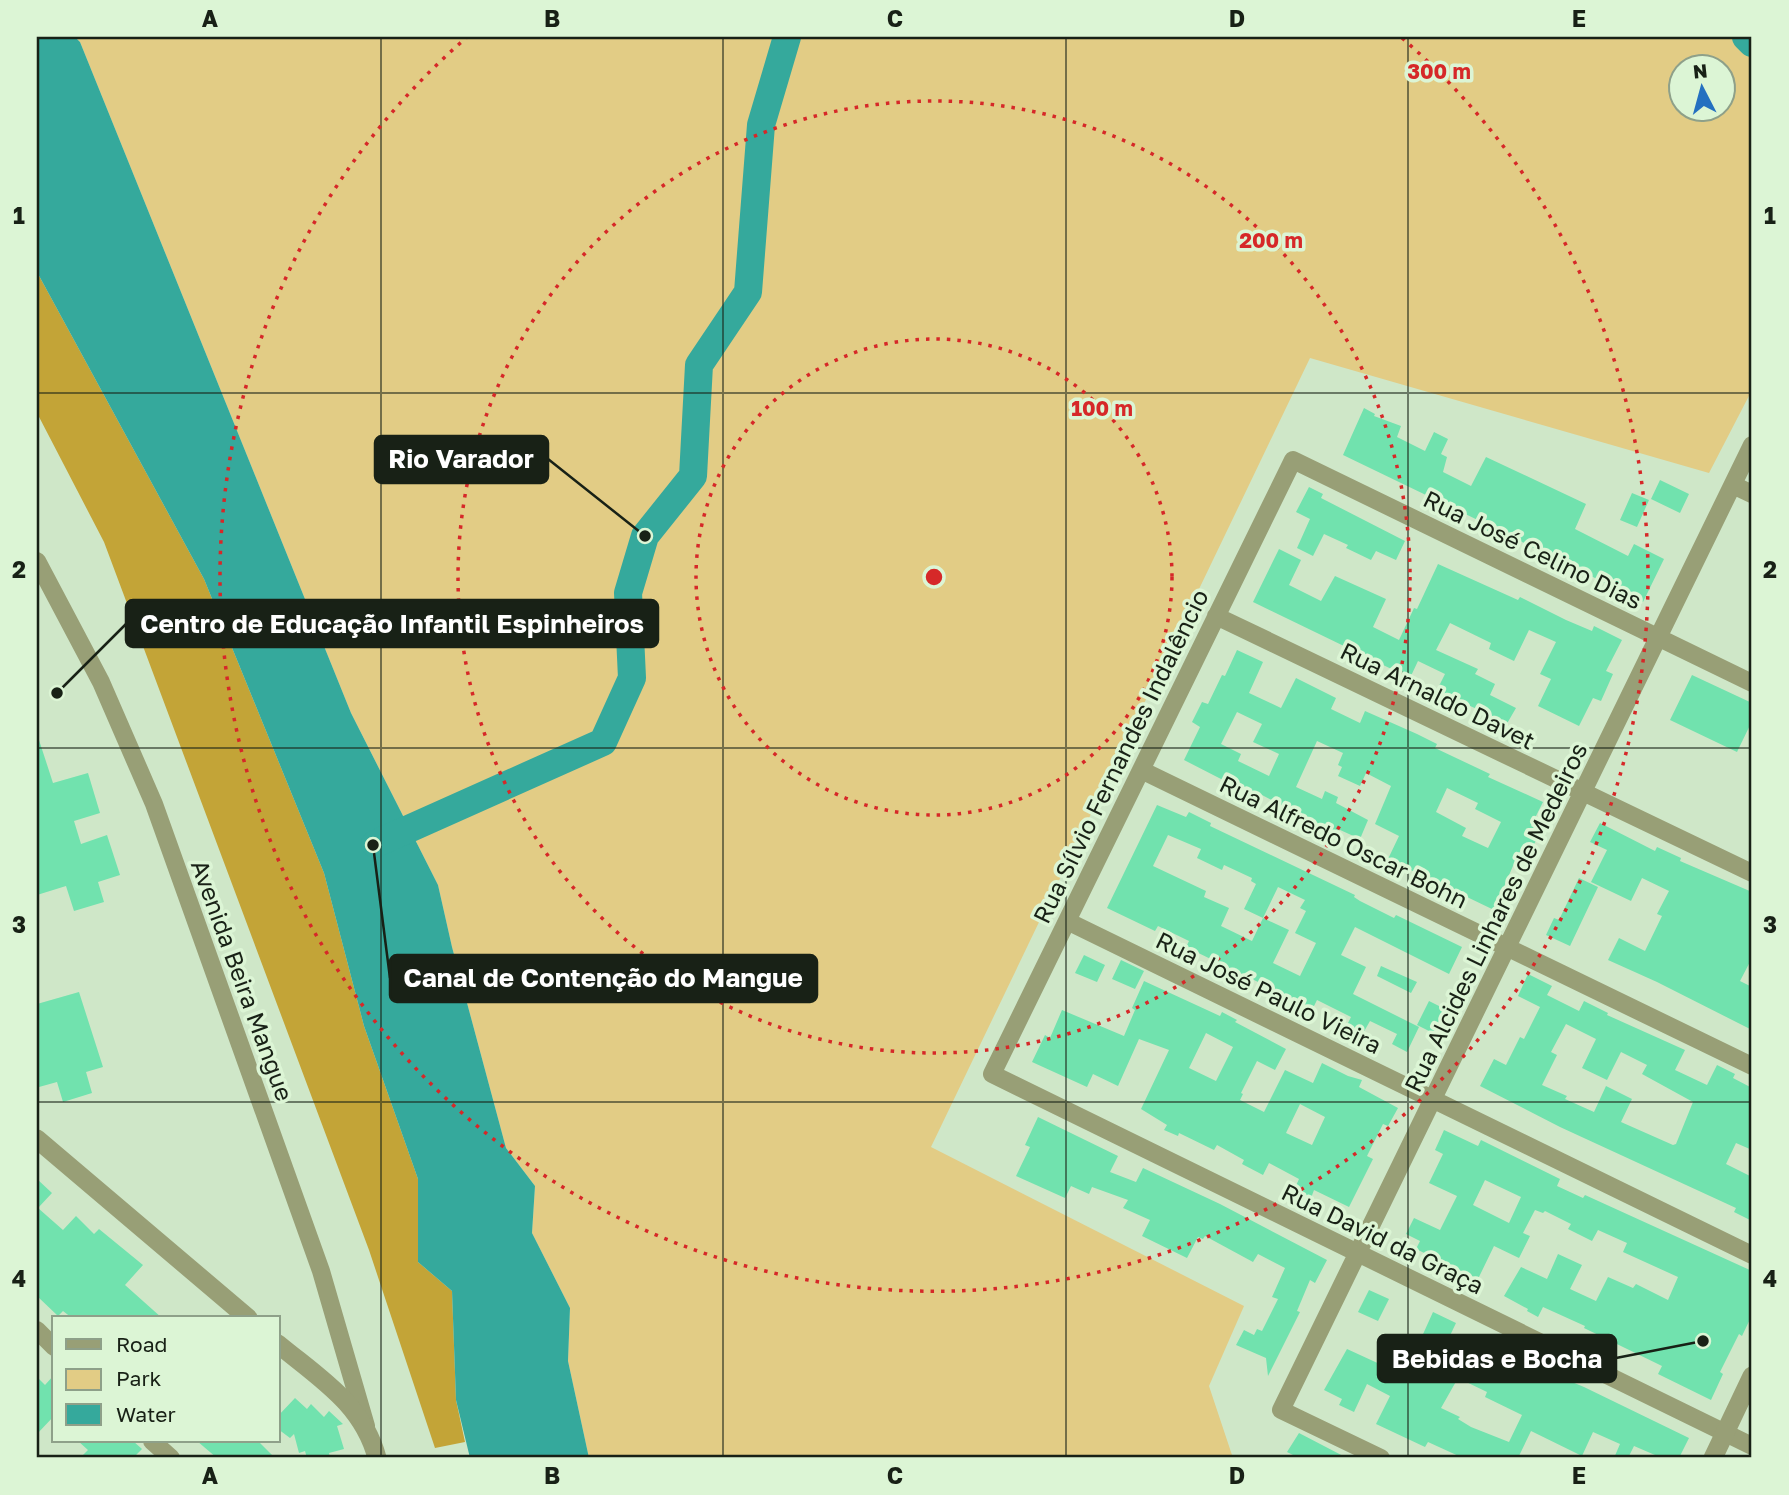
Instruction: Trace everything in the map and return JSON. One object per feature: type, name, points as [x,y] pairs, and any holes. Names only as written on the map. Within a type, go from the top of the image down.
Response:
[{"type":"street","name":"Rua Alcides Linhares de Medeiros","points":[[1381,1458],[1281,1410],[1752,445]]},
{"type":"street","name":"Rua Sílvio Fernandes Indalêncio","points":[[992,1074],[1293,460]]},
{"type":"street","name":"Rua José Celino Dias","points":[[1293,460],[1752,683]]},
{"type":"street","points":[[1733,485],[1752,494]]},
{"type":"street","name":"Avenida Beira Mangue","points":[[40,574],[101,682],[154,804],[318,1260],[367,1430]]},
{"type":"street","name":"Rua Arnaldo Davet","points":[[1216,616],[1752,873]]},
{"type":"street","name":"Rua Alfredo Oscar Bohn","points":[[1141,770],[1752,1066]]},
{"type":"street","name":"Rua José Paulo Vieira","points":[[1067,921],[1752,1255]]},
{"type":"street","name":"Rua David da Graça","points":[[992,1074],[1752,1446]]},
{"type":"street","points":[[37,1139],[246,1316]]},
{"type":"street","points":[[37,1331],[52,1345]]},
{"type":"street","points":[[280,1345],[345,1400],[358,1415],[367,1430],[377,1458]]},
{"type":"street","points":[[1713,1458],[1752,1376]]},
{"type":"street","points":[[153,1442],[171,1458]]},
{"type":"green space","points":[[75,37],[1752,37],[1752,390],[1709,473],[1310,358],[931,1147],[1244,1306],[1209,1386],[1233,1458],[589,1458],[568,1361],[570,1308],[532,1233],[535,1186],[506,1148],[438,885],[351,713],[80,42]]},
{"type":"shaded area","points":[[37,272],[204,579],[324,873],[364,1026],[418,1179],[418,1262],[452,1291],[456,1400],[465,1442],[435,1448],[369,1250],[104,542],[37,413]]},
{"type":"water","points":[[37,37],[75,37],[80,42],[351,713],[438,885],[506,1148],[535,1186],[532,1233],[570,1308],[568,1361],[589,1458],[470,1458],[456,1400],[452,1291],[418,1262],[418,1179],[364,1026],[324,873],[204,579],[37,272]]},
{"type":"building","points":[[1364,408],[1375,414],[1374,416],[1401,426],[1397,437],[1425,451],[1434,432],[1448,439],[1441,454],[1447,457],[1443,472],[1471,486],[1486,457],[1586,504],[1575,529],[1628,556],[1634,544],[1664,559],[1643,602],[1563,562],[1564,558],[1538,546],[1536,549],[1506,534],[1504,539],[1484,529],[1486,524],[1343,455]]},
{"type":"building","points":[[1660,480],[1689,494],[1680,513],[1651,499]]},
{"type":"building","points":[[1309,487],[1323,494],[1321,498],[1405,541],[1396,560],[1376,551],[1371,560],[1324,534],[1313,556],[1297,548],[1310,519],[1296,512]]},
{"type":"building","points":[[1632,493],[1649,500],[1637,527],[1620,520]]},
{"type":"building","points":[[1279,549],[1301,560],[1289,585],[1321,601],[1335,576],[1386,599],[1373,627],[1399,640],[1438,564],[1518,600],[1520,597],[1592,631],[1594,626],[1622,640],[1606,671],[1613,674],[1601,701],[1593,698],[1579,726],[1538,706],[1551,679],[1540,674],[1556,642],[1529,630],[1514,661],[1489,649],[1491,643],[1450,623],[1436,650],[1478,669],[1475,674],[1495,684],[1490,695],[1516,708],[1505,727],[1488,719],[1490,715],[1436,692],[1445,674],[1418,661],[1410,678],[1253,602]]},
{"type":"building","points":[[1237,650],[1263,662],[1249,693],[1281,708],[1296,678],[1336,698],[1331,709],[1360,723],[1365,711],[1437,744],[1435,748],[1490,774],[1488,777],[1543,802],[1531,826],[1541,831],[1528,856],[1519,852],[1494,910],[1388,859],[1399,836],[1375,824],[1391,786],[1366,773],[1360,786],[1338,776],[1342,767],[1338,765],[1343,753],[1317,741],[1296,787],[1322,799],[1325,791],[1338,797],[1336,803],[1368,820],[1360,839],[1338,829],[1336,835],[1260,794],[1258,798],[1184,760],[1200,727],[1192,722],[1202,702],[1208,704],[1222,675],[1225,676]],"holes":[[[1237,712],[1262,724],[1253,742],[1279,754],[1269,776],[1238,761],[1241,754],[1221,744]],[[1447,788],[1478,803],[1475,809],[1501,822],[1488,848],[1462,836],[1466,828],[1436,812]]]},
{"type":"building","points":[[1692,675],[1752,703],[1752,721],[1737,752],[1670,720]]},
{"type":"building","points":[[37,740],[53,783],[88,773],[100,813],[74,821],[81,844],[107,835],[120,875],[98,882],[104,902],[74,911],[66,886],[37,895]]},
{"type":"building","points":[[1157,805],[1186,817],[1189,812],[1211,823],[1210,826],[1355,895],[1360,901],[1394,918],[1396,915],[1462,947],[1449,974],[1355,927],[1341,955],[1366,967],[1353,994],[1419,1027],[1407,1052],[1392,1044],[1397,1034],[1370,1021],[1362,1035],[1346,1027],[1351,1017],[1317,1000],[1312,1010],[1186,947],[1189,941],[1158,926],[1155,931],[1107,908]],"holes":[[[1168,835],[1201,849],[1197,858],[1222,870],[1224,865],[1252,878],[1251,881],[1256,884],[1244,909],[1263,918],[1252,941],[1221,926],[1229,908],[1204,897],[1206,891],[1153,866]],[[1278,887],[1305,900],[1300,908],[1306,911],[1295,933],[1316,943],[1300,976],[1273,963],[1289,930],[1263,918]]]},
{"type":"building","points":[[1600,823],[1655,851],[1657,847],[1681,858],[1680,861],[1752,892],[1752,958],[1740,981],[1752,987],[1752,1030],[1608,960],[1619,938],[1645,951],[1662,916],[1657,914],[1669,891],[1642,878],[1631,901],[1591,882],[1607,850],[1590,842]]},
{"type":"building","points":[[1579,878],[1598,887],[1570,946],[1546,935],[1554,918],[1559,920]]},
{"type":"building","points":[[1084,955],[1105,965],[1097,982],[1075,973]]},
{"type":"building","points":[[1121,960],[1144,971],[1135,989],[1112,979]]},
{"type":"building","points":[[1381,966],[1417,982],[1411,993],[1377,976]]},
{"type":"building","points":[[1528,974],[1552,986],[1547,995],[1579,1011],[1584,1001],[1608,1013],[1607,1015],[1685,1050],[1675,1070],[1707,1085],[1717,1065],[1735,1074],[1733,1078],[1752,1088],[1752,1150],[1736,1143],[1726,1164],[1752,1177],[1752,1221],[1734,1212],[1736,1208],[1560,1127],[1480,1086],[1494,1059],[1506,1065],[1520,1037],[1524,1039],[1540,1007],[1518,996]],"holes":[[[1566,1024],[1596,1039],[1582,1068],[1607,1080],[1621,1052],[1647,1065],[1642,1074],[1693,1102],[1676,1144],[1621,1122],[1632,1099],[1606,1086],[1594,1112],[1542,1085],[1557,1055],[1551,1052]]]},
{"type":"building","points":[[1144,981],[1220,1016],[1222,1012],[1237,1020],[1235,1022],[1286,1049],[1275,1070],[1257,1061],[1241,1093],[1243,1094],[1240,1100],[1264,1112],[1285,1070],[1313,1083],[1322,1063],[1362,1080],[1359,1087],[1398,1108],[1388,1126],[1383,1124],[1367,1156],[1373,1159],[1349,1207],[1314,1190],[1311,1198],[1294,1190],[1299,1179],[1269,1163],[1263,1175],[1242,1164],[1244,1160],[1217,1145],[1214,1150],[1179,1133],[1178,1136],[1164,1130],[1167,1125],[1141,1109],[1169,1050],[1139,1039],[1118,1086],[1093,1074],[1087,1087],[1032,1062],[1045,1035],[1050,1038],[1062,1010],[1124,1036],[1135,1010],[1132,1008]],"holes":[[[1206,1033],[1233,1047],[1216,1081],[1189,1068]],[[1300,1104],[1325,1117],[1312,1145],[1286,1133]]]},
{"type":"building","points":[[79,992],[103,1067],[86,1072],[92,1093],[63,1102],[57,1082],[39,1087],[37,1080],[37,1004]]},
{"type":"building","points":[[1429,1001],[1445,1009],[1433,1033],[1417,1025]]},
{"type":"building","points":[[1038,1117],[1118,1156],[1110,1172],[1136,1182],[1143,1168],[1220,1204],[1327,1260],[1315,1283],[1310,1280],[1297,1311],[1300,1312],[1268,1376],[1266,1358],[1236,1345],[1244,1330],[1254,1335],[1257,1329],[1262,1331],[1278,1299],[1272,1297],[1285,1268],[1258,1254],[1253,1262],[1205,1236],[1203,1239],[1198,1237],[1187,1258],[1142,1236],[1150,1220],[1123,1208],[1128,1200],[1092,1187],[1089,1194],[1071,1186],[1065,1198],[1016,1176],[1030,1147],[1025,1145]]},
{"type":"building","points":[[1444,1130],[1478,1146],[1481,1140],[1560,1179],[1557,1186],[1583,1198],[1585,1195],[1752,1271],[1752,1315],[1720,1372],[1723,1374],[1711,1400],[1658,1374],[1662,1366],[1584,1328],[1585,1326],[1543,1307],[1538,1317],[1504,1296],[1521,1267],[1547,1279],[1558,1254],[1582,1265],[1570,1289],[1596,1301],[1608,1277],[1633,1288],[1636,1284],[1668,1300],[1678,1277],[1623,1252],[1627,1243],[1598,1230],[1592,1241],[1568,1229],[1571,1224],[1545,1211],[1543,1213],[1535,1210],[1523,1233],[1530,1236],[1519,1258],[1494,1246],[1478,1279],[1416,1249],[1420,1241],[1406,1234],[1414,1218],[1440,1230],[1457,1196],[1429,1183],[1443,1154],[1435,1150]],"holes":[[[1485,1180],[1521,1197],[1509,1223],[1473,1205]]]},
{"type":"building","points":[[37,1179],[52,1193],[38,1208],[63,1230],[76,1216],[94,1234],[99,1229],[143,1265],[125,1285],[160,1316],[69,1316],[63,1311],[58,1316],[37,1296]]},
{"type":"building","points":[[1369,1290],[1389,1299],[1378,1321],[1358,1312]]},
{"type":"building","points":[[1433,1312],[1456,1323],[1446,1344],[1473,1357],[1477,1349],[1502,1362],[1507,1352],[1558,1380],[1560,1377],[1584,1387],[1689,1438],[1679,1458],[1662,1458],[1634,1446],[1628,1458],[1614,1458],[1620,1444],[1593,1432],[1582,1456],[1531,1431],[1518,1458],[1463,1458],[1428,1442],[1425,1447],[1376,1424],[1390,1396],[1367,1384],[1354,1412],[1339,1405],[1342,1399],[1324,1390],[1347,1349],[1384,1366],[1402,1335],[1419,1343]],"holes":[[[1458,1378],[1487,1392],[1485,1397],[1522,1415],[1509,1442],[1471,1427],[1458,1419],[1460,1417],[1441,1408]]]},
{"type":"building","points":[[37,1377],[45,1385],[52,1377],[52,1418],[37,1434]]},
{"type":"building","points":[[295,1398],[307,1409],[311,1404],[324,1417],[329,1411],[343,1424],[337,1426],[344,1449],[329,1453],[330,1458],[307,1458],[305,1451],[299,1453],[294,1434],[290,1438],[280,1430],[280,1414]]},
{"type":"building","points":[[1299,1433],[1347,1458],[1299,1458],[1287,1452]]},
{"type":"building","points":[[79,1442],[134,1442],[142,1449],[133,1458],[80,1458],[88,1450]]},
{"type":"building","points":[[198,1442],[259,1442],[275,1458],[217,1458]]},
{"type":"waterway","points":[[375,844],[603,742],[632,678],[628,593],[645,536],[693,476],[699,365],[748,292],[761,125],[787,37]]},
{"type":"waterway","points":[[1746,37],[1752,43]]},
{"type":"place","name":"Rio Varador","points":[[645,536]]},
{"type":"place","name":"Centro de Educação Infantil Espinheiros","points":[[57,693]]},
{"type":"place","name":"Canal de Contenção do Mangue","points":[[373,845]]},
{"type":"place","name":"Bebidas e Bocha","points":[[1703,1341]]}]
